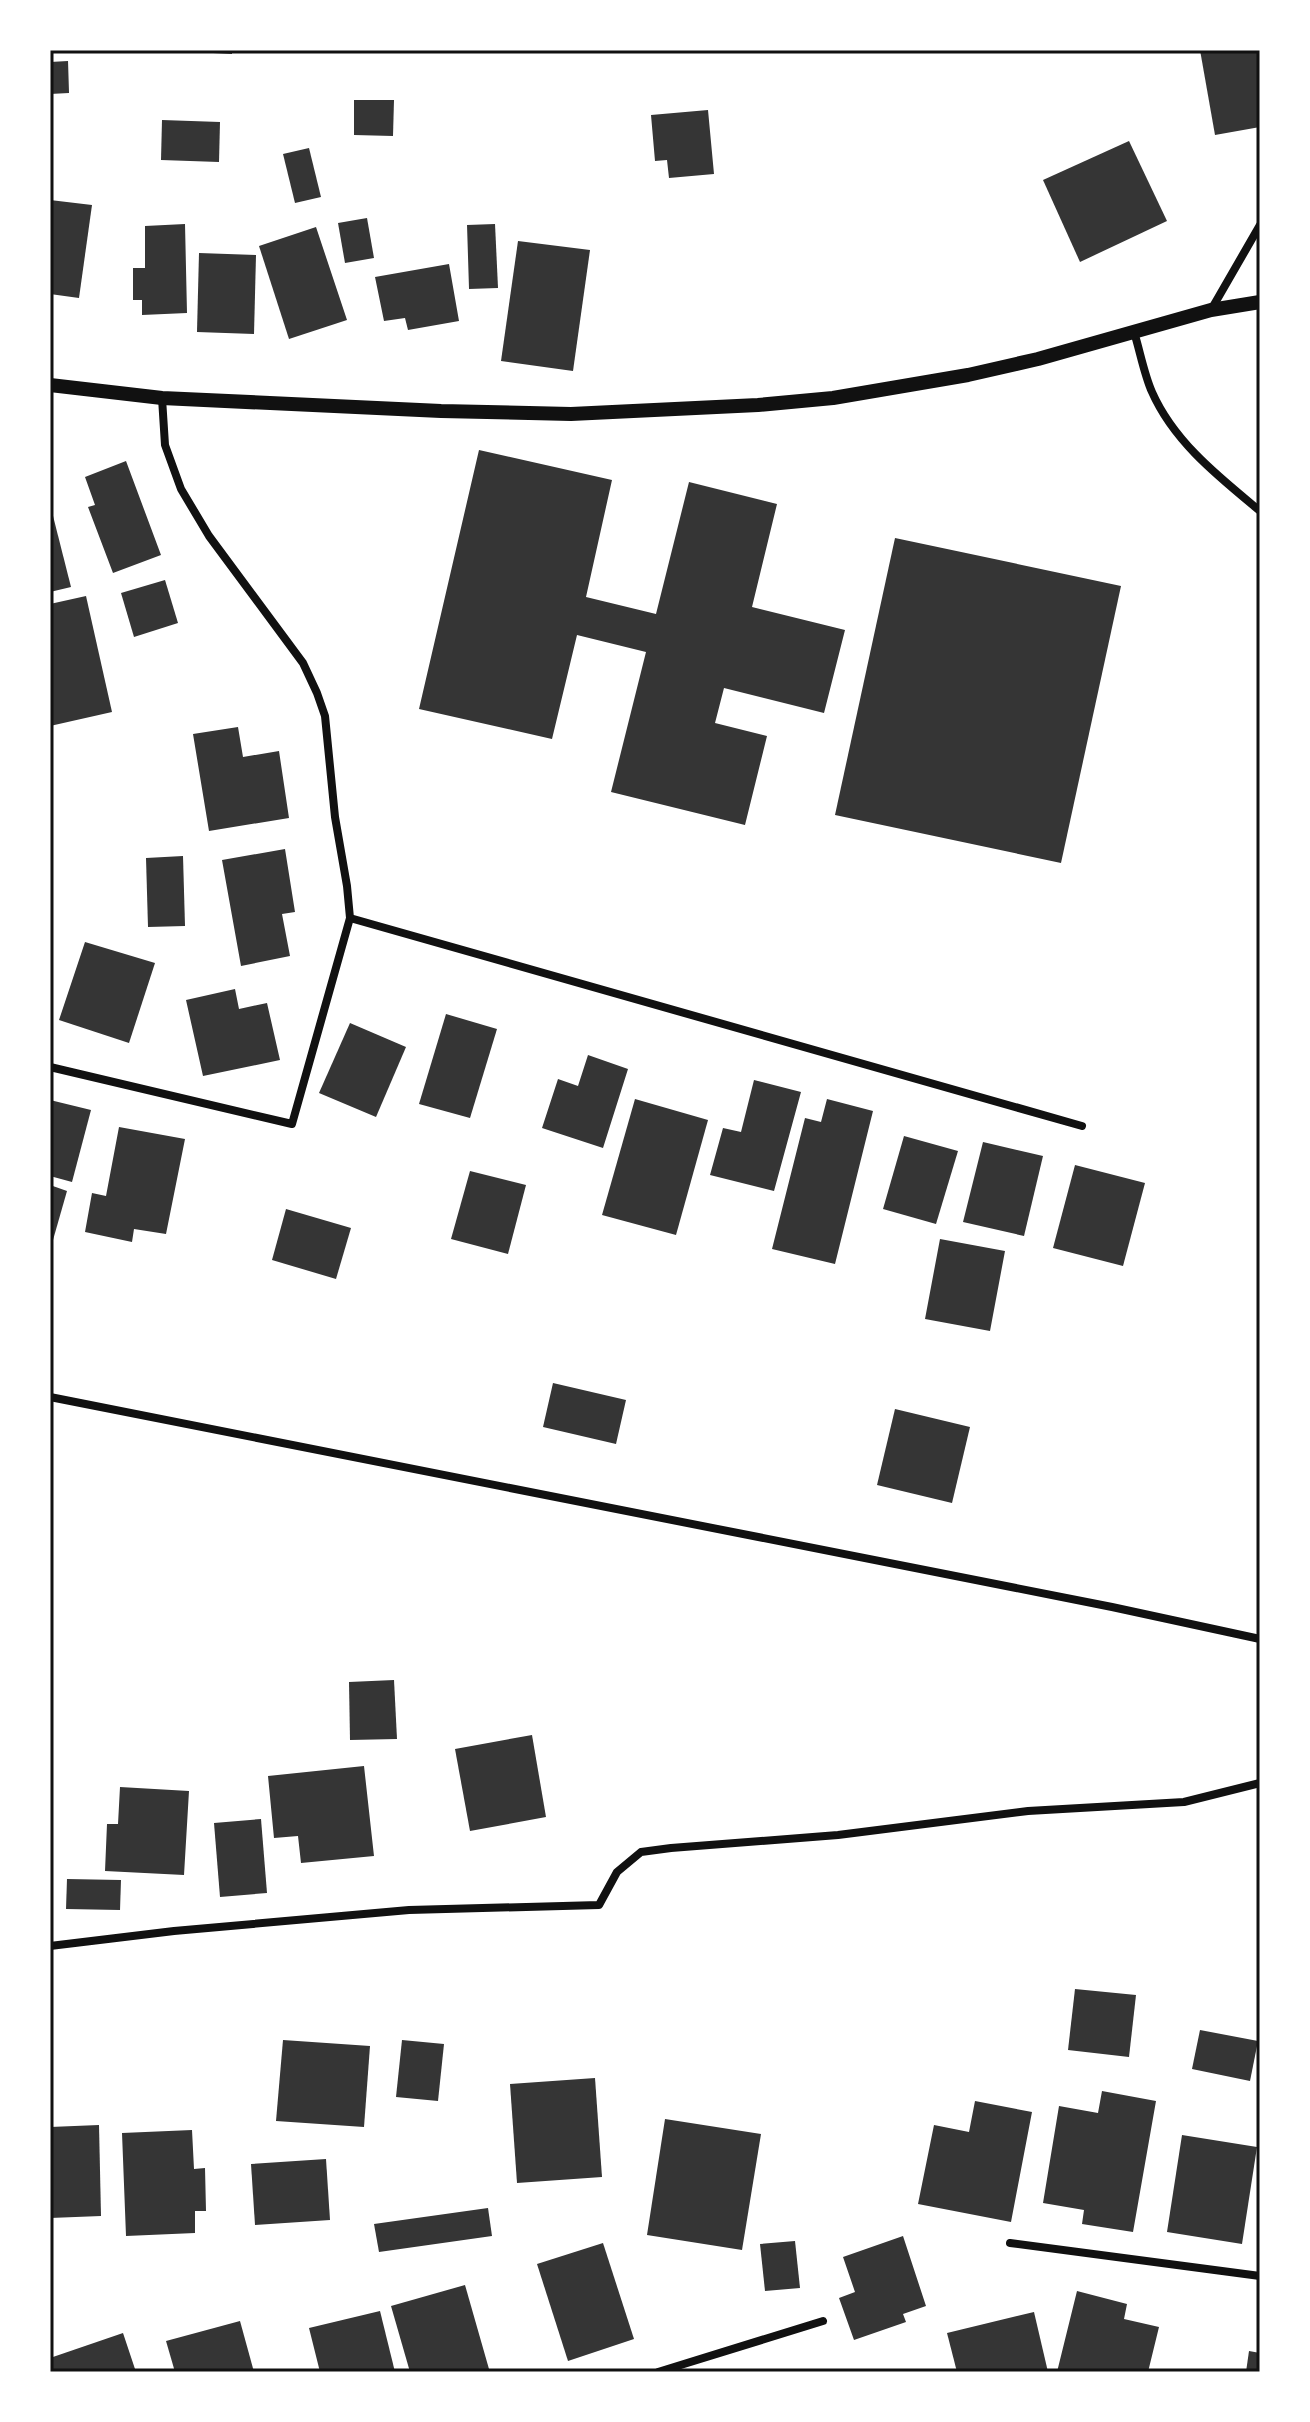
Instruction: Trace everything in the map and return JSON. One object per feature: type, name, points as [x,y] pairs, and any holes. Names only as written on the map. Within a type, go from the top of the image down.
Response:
[{"type":"street","points":[[1211,310],[1260,225]]},
{"type":"street","points":[[50,385],[162,398],[441,411],[571,414],[666,411],[833,398],[908,387],[1038,359],[1211,310],[1260,302]]},
{"type":"street","points":[[1134,332],[1151,391],[1172,425],[1207,468],[1260,511]]},
{"type":"street","points":[[50,1067],[292,1124],[350,918],[335,817],[325,716],[317,693],[303,663],[209,536],[181,489],[165,445],[162,398]]},
{"type":"street","points":[[350,918],[1082,1126]]},
{"type":"street","points":[[50,1397],[1260,1639]]},
{"type":"street","points":[[50,1946],[174,1931],[409,1910],[599,1905],[617,1872],[641,1852],[838,1835],[1028,1811],[1184,1802],[1260,1783]]},
{"type":"street","points":[[1010,2243],[1260,2276]]},
{"type":"street","points":[[658,2372],[823,2321]]},
{"type":"building","points":[[232,50],[232,54],[194,52]]},
{"type":"building","points":[[1200,50],[1260,50],[1260,127],[1215,135]]},
{"type":"building","points":[[68,61],[69,93],[50,94],[50,62]]},
{"type":"building","points":[[354,100],[394,100],[393,136],[354,135]]},
{"type":"building","points":[[708,110],[714,174],[669,178],[667,160],[655,161],[651,115]]},
{"type":"building","points":[[162,120],[220,122],[219,162],[161,160]]},
{"type":"building","points":[[1129,141],[1167,221],[1080,262],[1043,180]]},
{"type":"building","points":[[309,148],[321,197],[295,203],[283,154]]},
{"type":"building","points":[[50,200],[92,205],[79,298],[50,294]]},
{"type":"building","points":[[367,218],[374,258],[345,263],[338,223]]},
{"type":"building","points":[[185,224],[187,313],[142,315],[142,300],[133,300],[133,268],[145,268],[145,226]]},
{"type":"building","points":[[495,224],[498,288],[469,289],[467,225]]},
{"type":"building","points":[[316,227],[347,320],[289,339],[259,246]]},
{"type":"building","points":[[518,241],[590,250],[573,371],[501,361]]},
{"type":"building","points":[[199,253],[256,255],[254,334],[197,332]]},
{"type":"building","points":[[449,264],[459,321],[408,330],[405,318],[384,321],[375,277]]},
{"type":"building","points":[[479,450],[612,480],[586,597],[656,614],[689,482],[777,504],[752,607],[845,630],[824,713],[724,688],[715,723],[767,736],[745,825],[611,792],[646,652],[577,635],[552,739],[419,709]]},
{"type":"building","points":[[126,461],[161,555],[113,573],[88,507],[95,505],[85,477]]},
{"type":"building","points":[[50,504],[71,587],[50,592]]},
{"type":"building","points":[[895,538],[1121,586],[1061,863],[835,815]]},
{"type":"building","points":[[165,580],[178,623],[134,637],[121,593]]},
{"type":"building","points":[[86,596],[112,712],[50,726],[50,604]]},
{"type":"building","points":[[238,727],[243,757],[279,751],[289,818],[209,831],[193,734]]},
{"type":"building","points":[[285,849],[295,912],[282,914],[290,956],[241,966],[222,860]]},
{"type":"building","points":[[183,856],[185,926],[148,927],[146,858]]},
{"type":"building","points":[[85,942],[155,963],[129,1043],[59,1020]]},
{"type":"building","points":[[235,989],[239,1009],[267,1003],[280,1060],[203,1076],[186,1000]]},
{"type":"building","points":[[446,1014],[497,1029],[470,1118],[419,1104]]},
{"type":"building","points":[[350,1023],[406,1047],[376,1117],[319,1093]]},
{"type":"building","points":[[588,1055],[628,1069],[603,1148],[542,1128],[558,1079],[578,1086]]},
{"type":"building","points":[[754,1080],[801,1092],[774,1191],[710,1175],[723,1128],[741,1132]]},
{"type":"building","points":[[635,1099],[708,1120],[676,1235],[602,1215]]},
{"type":"building","points":[[827,1099],[873,1111],[835,1264],[772,1249],[805,1118],[821,1122]]},
{"type":"building","points":[[50,1100],[91,1110],[72,1182],[50,1176]]},
{"type":"building","points":[[119,1127],[185,1139],[166,1234],[134,1229],[132,1242],[85,1232],[92,1193],[106,1196]]},
{"type":"building","points":[[904,1136],[958,1151],[936,1224],[883,1209]]},
{"type":"building","points":[[983,1142],[1043,1156],[1024,1236],[963,1222]]},
{"type":"building","points":[[1075,1165],[1145,1183],[1123,1266],[1053,1248]]},
{"type":"building","points":[[470,1171],[526,1185],[508,1254],[451,1239]]},
{"type":"building","points":[[50,1185],[67,1191],[51,1247],[50,1246]]},
{"type":"building","points":[[286,1209],[351,1228],[336,1279],[272,1260]]},
{"type":"building","points":[[940,1239],[1005,1251],[990,1331],[925,1319]]},
{"type":"building","points":[[553,1383],[626,1400],[616,1444],[543,1427]]},
{"type":"building","points":[[895,1409],[970,1427],[952,1503],[877,1485]]},
{"type":"building","points":[[394,1680],[397,1739],[350,1740],[349,1682]]},
{"type":"building","points":[[532,1735],[546,1817],[470,1831],[455,1749]]},
{"type":"building","points":[[364,1766],[374,1856],[301,1863],[298,1836],[274,1838],[268,1776]]},
{"type":"building","points":[[120,1787],[189,1791],[184,1875],[105,1871],[107,1824],[118,1824]]},
{"type":"building","points":[[261,1819],[267,1893],[220,1897],[214,1823]]},
{"type":"building","points":[[67,1879],[121,1880],[120,1910],[66,1909]]},
{"type":"building","points":[[1075,1989],[1136,1995],[1129,2057],[1068,2050]]},
{"type":"building","points":[[1200,2030],[1258,2041],[1250,2081],[1192,2069]]},
{"type":"building","points":[[283,2040],[370,2046],[364,2127],[276,2121]]},
{"type":"building","points":[[402,2040],[444,2044],[438,2101],[396,2097]]},
{"type":"building","points":[[595,2078],[602,2177],[517,2183],[510,2084]]},
{"type":"building","points":[[1102,2091],[1156,2101],[1133,2232],[1082,2224],[1084,2210],[1043,2203],[1059,2106],[1098,2113]]},
{"type":"building","points":[[975,2101],[1032,2112],[1011,2222],[918,2204],[934,2125],[969,2132]]},
{"type":"building","points":[[665,2119],[761,2134],[742,2250],[647,2235]]},
{"type":"building","points":[[99,2125],[101,2216],[50,2218],[50,2127]]},
{"type":"building","points":[[192,2130],[194,2169],[205,2168],[206,2211],[195,2211],[195,2233],[126,2236],[122,2133]]},
{"type":"building","points":[[1182,2135],[1257,2147],[1242,2244],[1167,2232]]},
{"type":"building","points":[[326,2159],[330,2220],[255,2225],[251,2164]]},
{"type":"building","points":[[488,2208],[492,2236],[379,2252],[374,2224]]},
{"type":"building","points":[[903,2236],[926,2306],[903,2314],[906,2322],[854,2340],[839,2298],[855,2292],[843,2257]]},
{"type":"building","points":[[795,2241],[800,2288],[765,2291],[760,2244]]},
{"type":"building","points":[[603,2243],[634,2339],[568,2361],[537,2264]]},
{"type":"building","points":[[465,2285],[489,2369],[480,2372],[410,2372],[391,2306]]},
{"type":"building","points":[[1077,2291],[1127,2304],[1124,2319],[1159,2327],[1148,2372],[1057,2372]]},
{"type":"building","points":[[380,2311],[395,2372],[320,2372],[309,2328]]},
{"type":"building","points":[[1034,2312],[1048,2372],[957,2372],[947,2333]]},
{"type":"building","points":[[240,2321],[254,2372],[175,2372],[166,2341]]},
{"type":"building","points":[[123,2333],[136,2372],[50,2372],[50,2358]]},
{"type":"building","points":[[1249,2351],[1260,2353],[1260,2372],[1246,2372]]}]
